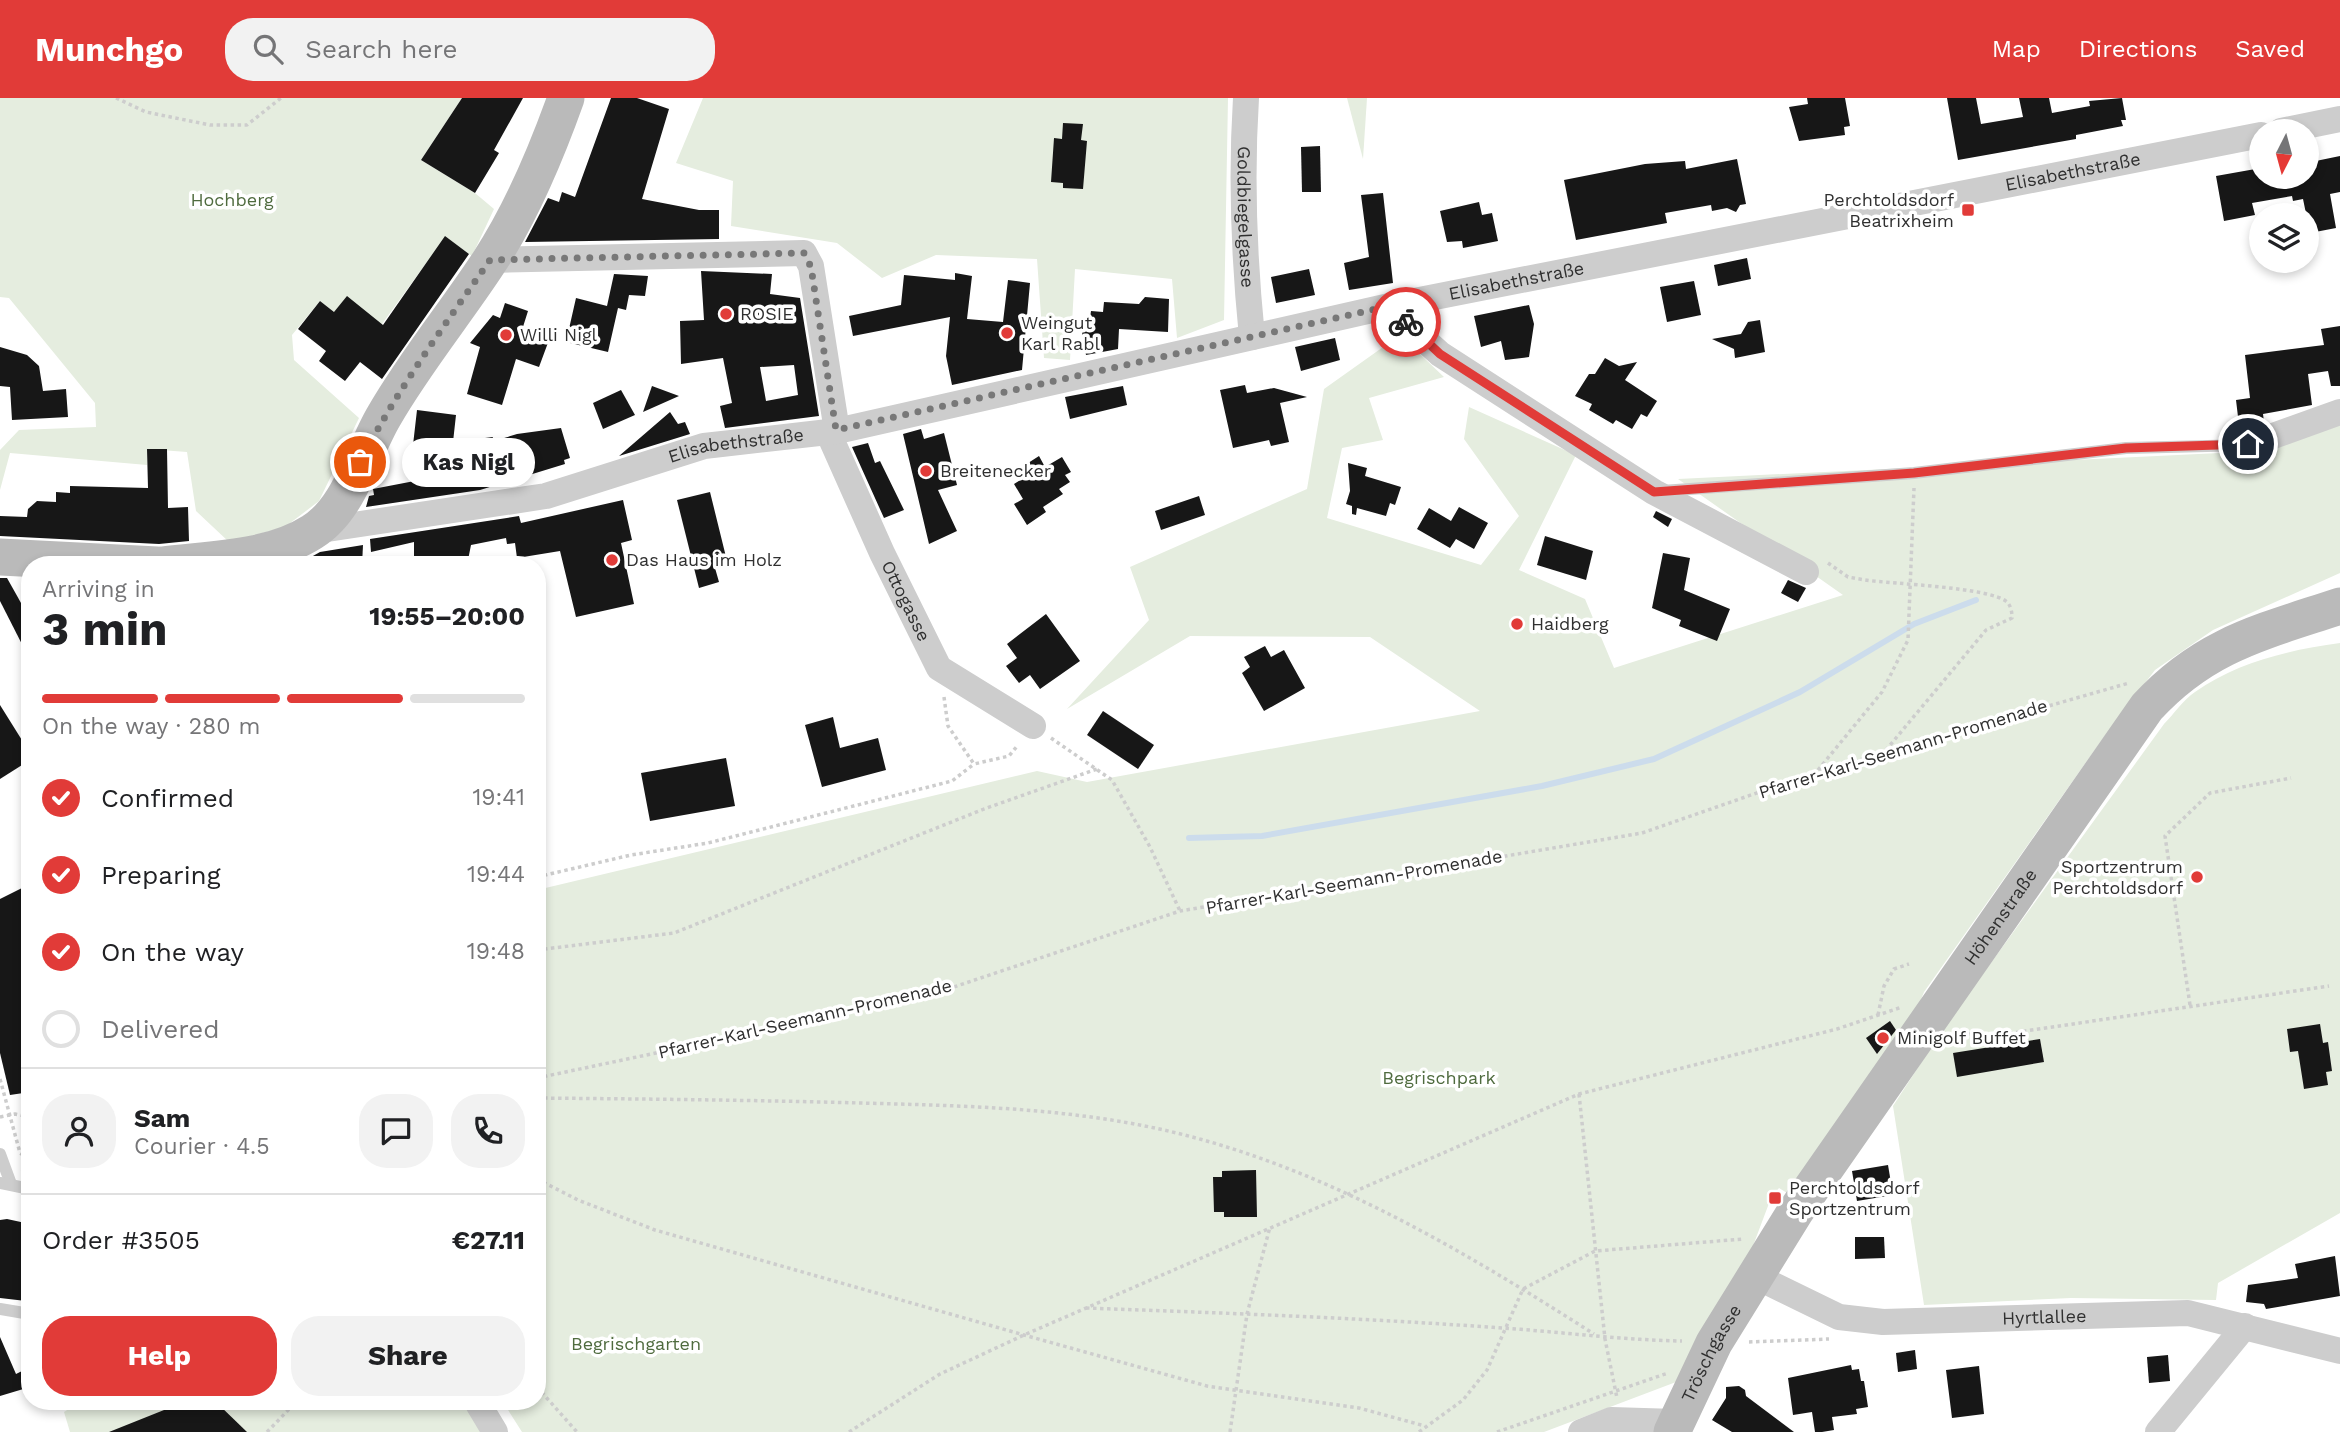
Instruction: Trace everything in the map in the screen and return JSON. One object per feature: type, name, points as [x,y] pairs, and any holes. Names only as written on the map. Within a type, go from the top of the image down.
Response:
[{"type":"street","points":[[314,531],[338,508],[383,417],[490,260],[539,167],[566,98]]},
{"type":"street","name":"Goldbiegelgasse","points":[[1246,98],[1243,147],[1252,337]]},
{"type":"street","points":[[2319,123],[2340,119]]},
{"type":"street","name":"Elisabethstraße","points":[[225,556],[293,542],[314,531],[546,496],[704,446],[832,431],[1394,305],[2249,137]]},
{"type":"street","name":"Ottogasse","points":[[490,260],[804,253],[811,267],[832,431],[882,553],[939,668]]},
{"type":"street","points":[[1394,305],[1409,326],[1440,354],[1654,492],[1806,572]]},
{"type":"street","points":[[2248,444],[2340,412]]},
{"type":"street","name":"Elisabethstraße","points":[[0,557],[21,558]]},
{"type":"street","name":"Höhenstraße","points":[[1755,1276],[2121,741],[2168,685],[2193,664],[2229,643],[2340,606]]},
{"type":"street","points":[[939,668],[1033,726]]},
{"type":"street","name":"Hyrtlallee","points":[[1755,1276],[1839,1317],[1883,1322],[2188,1313],[2340,1351]]},
{"type":"street","name":"Tröschgasse","points":[[1674,1427],[1714,1343],[1755,1276]]},
{"type":"street","points":[[2158,1432],[2245,1326]]},
{"type":"street","points":[[482,1410],[495,1432]]},
{"type":"street","points":[[1581,1432],[1611,1420],[1674,1427]]},
{"type":"lane","points":[[1654,492],[1914,473],[2126,448],[2248,444]]},
{"type":"lane","points":[[0,1154],[6,1183]]},
{"type":"lane","points":[[0,1309],[21,1312]]},
{"type":"path","points":[[116,98],[146,112],[210,125],[247,125],[281,98]]},
{"type":"path","points":[[1817,772],[1882,692],[1908,640],[1914,473]]},
{"type":"path","points":[[1806,572],[1828,563],[1848,576],[1911,586],[1980,591],[2006,601],[2012,618],[1986,630],[1885,751]]},
{"type":"path","points":[[939,668],[948,726],[974,764]]},
{"type":"path","name":"Pfarrer-Karl-Seemann-Promenade","points":[[546,1076],[927,996],[1180,911],[1642,832],[1885,751],[2135,681],[2168,685]]},
{"type":"path","points":[[546,875],[631,855],[708,843],[952,780],[974,764],[1009,755],[1033,726],[1112,780],[1150,847],[1180,911]]},
{"type":"path","points":[[546,949],[674,933],[984,809],[1097,769]]},
{"type":"path","points":[[2190,1005],[2165,835],[2210,793],[2291,778]]},
{"type":"path","points":[[1878,1015],[1884,986],[1895,969],[1909,964]]},
{"type":"path","points":[[849,1432],[940,1374],[1024,1335],[1578,1094],[1837,1029],[1903,1006],[1925,1026],[1984,1037],[2329,986]]},
{"type":"path","points":[[1867,1019],[1869,1024]]},
{"type":"path","points":[[0,1079],[21,1154]]},
{"type":"path","points":[[1578,1094],[1605,1339],[1615,1391]]},
{"type":"path","points":[[546,1098],[1007,1107],[1114,1119],[1198,1139],[1349,1193],[1523,1289],[1596,1336]]},
{"type":"path","points":[[0,1116],[21,1116]]},
{"type":"path","points":[[546,1184],[578,1200],[655,1230],[1024,1335],[1234,1390],[1359,1408],[1425,1426]]},
{"type":"path","points":[[1230,1432],[1247,1314],[1270,1227]]},
{"type":"path","points":[[1419,1432],[1463,1400],[1487,1370],[1523,1289],[1595,1251],[1781,1236]]},
{"type":"path","points":[[1083,1308],[1504,1328],[1605,1339],[1714,1343]]},
{"type":"path","points":[[1497,1432],[1679,1370]]},
{"type":"path","points":[[546,1397],[577,1432]]},
{"type":"path","points":[[267,1432],[288,1410]]},
{"type":"green space","name":"Hochberg","points":[[0,98],[462,98],[421,160],[475,193],[494,209],[472,256],[445,237],[382,324],[334,312],[320,301],[292,335],[294,360],[359,418],[319,501],[285,527],[229,542],[196,511],[187,452],[147,449],[147,465],[10,453],[0,490],[0,450],[19,430],[96,427],[95,403],[9,298],[0,297]]},
{"type":"green space","points":[[703,98],[1228,98],[1224,320],[1177,338],[1172,279],[1075,269],[1070,360],[1044,358],[1037,259],[936,255],[882,278],[837,243],[731,226],[733,181],[676,163]]},
{"type":"green space","points":[[1347,98],[1367,98],[1363,159]]},
{"type":"green space","name":"Begrischpark","points":[[1400,335],[1444,377],[1369,398],[1383,440],[1342,448],[1327,518],[1481,565],[1519,516],[1464,439],[1469,407],[1576,455],[1519,570],[1585,599],[1614,668],[1843,595],[1678,479],[2261,451],[2340,424],[2340,573],[2213,630],[2155,670],[2101,741],[1924,992],[1913,1019],[1787,1193],[1779,1188],[1771,1198],[1745,1267],[1684,1379],[1544,1432],[522,1432],[508,1410],[546,1410],[546,888],[1037,771],[1087,782],[1480,711],[1370,637],[1190,636],[1067,709],[1149,620],[1130,567],[1307,489],[1324,389]]},
{"type":"green space","name":"Sportzentrum Perchtoldsdorf","points":[[2340,643],[2340,1213],[2218,1283],[2216,1300],[2071,1298],[1924,1305],[1893,1106],[1943,1029],[2164,724],[2183,703],[2211,682],[2246,665],[2302,649]]},
{"type":"green space","points":[[165,1410],[111,1432],[70,1432],[64,1412]]},
{"type":"green space","points":[[223,1410],[473,1410],[487,1432],[244,1432]]},
{"type":"building","points":[[462,98],[523,98],[494,150],[499,153],[475,193],[421,160]]},
{"type":"building","points":[[611,98],[637,98],[669,109],[642,199],[699,210],[719,210],[719,239],[525,242],[548,198],[559,202],[562,192],[575,197]]},
{"type":"building","points":[[1807,98],[1845,98],[1850,126],[1844,127],[1845,135],[1799,141],[1789,107],[1808,104]]},
{"type":"building","points":[[1947,98],[1976,98],[1981,124],[2023,117],[2019,98],[2049,98],[2052,113],[2090,106],[2089,101],[2122,98],[2126,120],[2121,120],[2123,126],[2076,135],[2076,139],[1958,160]]},
{"type":"building","points":[[1063,123],[1083,124],[1081,140],[1087,141],[1083,189],[1063,188],[1063,183],[1051,182],[1054,138],[1062,139]]},
{"type":"building","points":[[1320,146],[1321,192],[1302,192],[1301,147]]},
{"type":"building","points":[[2340,156],[2340,192],[2330,194],[2336,228],[2319,231],[2319,203],[2304,203],[2303,199],[2293,201],[2292,196],[2249,203],[2249,216],[2224,221],[2216,176],[2249,170],[2249,189],[2319,189],[2319,160]]},
{"type":"building","points":[[1737,159],[1746,204],[1740,205],[1736,212],[1727,208],[1712,211],[1711,205],[1665,213],[1667,223],[1576,240],[1564,180],[1645,164],[1685,161],[1686,169]]},
{"type":"building","points":[[1383,193],[1393,283],[1349,290],[1344,263],[1369,257],[1361,195]]},
{"type":"building","points":[[1479,202],[1482,215],[1492,213],[1498,241],[1463,248],[1462,241],[1447,242],[1440,211]]},
{"type":"building","points":[[445,236],[469,254],[382,379],[360,362],[345,381],[319,361],[326,351],[298,329],[320,301],[334,312],[347,296],[383,325]]},
{"type":"building","points":[[1747,258],[1751,279],[1718,286],[1714,265]]},
{"type":"building","points":[[1309,269],[1315,295],[1276,303],[1271,277]]},
{"type":"building","points":[[701,271],[772,274],[770,294],[800,298],[819,416],[725,428],[720,406],[732,403],[723,358],[681,364],[680,321],[704,320]],"holes":[[[794,365],[798,395],[766,401],[760,367]]]},
{"type":"building","points":[[955,273],[972,276],[967,319],[1003,322],[1008,280],[1030,283],[1022,370],[952,385],[946,356],[950,317],[853,336],[849,316],[901,305],[904,275],[955,280]]},
{"type":"building","points":[[614,274],[648,276],[645,296],[629,295],[626,310],[618,308],[608,352],[566,342],[576,298],[607,306]]},
{"type":"building","points":[[1694,281],[1701,315],[1667,322],[1660,287]]},
{"type":"building","points":[[1145,297],[1169,299],[1168,332],[1119,329],[1118,349],[1086,355],[1082,336],[1084,318],[1090,318],[1091,311],[1103,312],[1104,302],[1139,304]]},
{"type":"building","points":[[505,303],[528,311],[522,330],[549,340],[539,367],[516,359],[502,405],[467,394],[480,347],[470,343],[493,315],[500,318]]},
{"type":"building","points":[[1529,305],[1534,324],[1529,357],[1505,360],[1501,341],[1481,347],[1474,316]]},
{"type":"building","points":[[1760,320],[1765,352],[1735,358],[1734,349],[1712,339],[1741,334],[1748,322]]},
{"type":"building","points":[[2340,326],[2340,386],[2331,386],[2328,371],[2308,374],[2312,405],[2263,414],[2264,422],[2239,425],[2236,400],[2250,398],[2245,355],[2324,345],[2321,329]]},
{"type":"building","points":[[1335,338],[1340,360],[1301,371],[1295,347]]},
{"type":"building","points":[[0,347],[27,355],[39,366],[43,391],[66,389],[68,417],[12,420],[10,387],[0,386]]},
{"type":"building","points":[[1605,358],[1619,366],[1637,362],[1625,380],[1657,401],[1647,417],[1641,414],[1632,429],[1616,420],[1613,424],[1589,410],[1592,404],[1575,396],[1589,374],[1595,374]]},
{"type":"building","points":[[1245,385],[1247,393],[1274,388],[1307,397],[1280,403],[1289,442],[1271,446],[1269,440],[1233,448],[1220,390]]},
{"type":"building","points":[[652,386],[679,396],[643,412]]},
{"type":"building","points":[[1123,386],[1127,405],[1070,419],[1065,397]]},
{"type":"building","points":[[621,390],[635,415],[603,429],[593,403]]},
{"type":"building","points":[[417,410],[456,415],[453,442],[493,437],[491,442],[517,434],[561,428],[570,458],[564,460],[565,464],[480,490],[366,507],[369,496],[374,495],[373,489],[425,479],[428,446],[413,445]]},
{"type":"building","points":[[670,412],[678,424],[685,422],[690,434],[619,456]]},
{"type":"building","points":[[921,429],[924,439],[944,433],[957,485],[938,490],[957,531],[929,544],[903,434]]},
{"type":"building","points":[[868,443],[875,463],[880,461],[904,510],[884,518],[852,447]]},
{"type":"building","points":[[147,449],[167,449],[168,508],[188,507],[189,541],[159,544],[0,536],[0,516],[27,517],[28,509],[37,501],[56,502],[56,492],[70,493],[70,486],[148,488]]},
{"type":"building","points":[[1039,456],[1045,467],[1062,457],[1071,472],[1065,475],[1070,482],[1059,489],[1063,494],[1043,507],[1046,512],[1027,525],[1014,504],[1023,499],[1014,484],[1030,474],[1025,465]]},
{"type":"building","points":[[1348,463],[1367,468],[1365,476],[1401,487],[1395,505],[1390,503],[1386,516],[1357,508],[1356,515],[1352,514],[1352,506],[1346,504],[1350,491]]},
{"type":"building","points":[[710,492],[728,565],[715,568],[719,582],[699,588],[677,500]]},
{"type":"building","points":[[1199,496],[1205,515],[1161,530],[1155,511]]},
{"type":"building","points":[[623,500],[632,540],[621,543],[634,604],[576,617],[560,551],[517,556],[515,543],[507,544],[506,538],[471,545],[469,556],[414,556],[414,542],[371,552],[370,539],[519,516],[521,523]]},
{"type":"building","points":[[1459,507],[1488,523],[1474,549],[1456,539],[1450,548],[1417,529],[1429,508],[1451,521]]},
{"type":"building","points":[[1656,511],[1672,519],[1668,527],[1653,517]]},
{"type":"building","points":[[1545,536],[1593,551],[1586,580],[1537,565]]},
{"type":"building","points":[[363,545],[362,556],[313,556],[320,552]]},
{"type":"building","points":[[1663,553],[1690,558],[1684,590],[1730,609],[1717,641],[1679,626],[1681,620],[1652,608]]},
{"type":"building","points":[[0,578],[7,578],[21,603],[21,642],[0,601]]},
{"type":"building","points":[[1788,580],[1806,588],[1798,602],[1781,593]]},
{"type":"building","points":[[1046,614],[1080,661],[1040,689],[1030,675],[1019,683],[1006,666],[1017,658],[1007,644]]},
{"type":"building","points":[[1265,646],[1271,657],[1284,650],[1305,688],[1264,711],[1242,673],[1250,667],[1244,657]]},
{"type":"building","points":[[0,705],[21,739],[21,766],[0,779]]},
{"type":"building","points":[[1103,711],[1154,745],[1138,769],[1087,735]]},
{"type":"building","points":[[833,717],[840,748],[878,738],[886,770],[822,787],[805,725]]},
{"type":"building","points":[[726,758],[735,806],[650,821],[641,773]]},
{"type":"building","points":[[21,888],[21,1093],[10,1095],[0,1053],[0,899]]},
{"type":"building","name":"Minigolf Buffet","points":[[1890,1021],[1896,1030],[1877,1054],[1866,1038]]},
{"type":"building","points":[[2320,1024],[2323,1043],[2328,1042],[2332,1071],[2326,1072],[2328,1085],[2304,1089],[2298,1051],[2290,1052],[2287,1029]]},
{"type":"building","points":[[2040,1039],[2044,1062],[1957,1077],[1953,1053]]},
{"type":"building","points":[[1888,1165],[1893,1195],[1857,1201],[1852,1171]]},
{"type":"building","points":[[1256,1170],[1257,1217],[1224,1217],[1224,1212],[1214,1212],[1213,1177],[1222,1177],[1222,1171]]},
{"type":"building","points":[[0,1220],[21,1222],[21,1300],[0,1298]]},
{"type":"building","points":[[1855,1237],[1884,1237],[1885,1258],[1855,1259]]},
{"type":"building","points":[[2335,1256],[2340,1296],[2266,1309],[2264,1304],[2246,1302],[2248,1285],[2298,1278],[2295,1264]]},
{"type":"building","points":[[0,1337],[16,1374],[21,1372],[21,1390],[0,1396]]},
{"type":"building","points":[[1915,1350],[1917,1369],[1898,1372],[1896,1353]]},
{"type":"building","points":[[2168,1355],[2170,1381],[2149,1383],[2147,1357]]},
{"type":"building","points":[[1851,1365],[1852,1370],[1859,1369],[1861,1381],[1864,1381],[1868,1407],[1856,1409],[1857,1414],[1832,1417],[1834,1430],[1822,1432],[1815,1432],[1812,1412],[1793,1415],[1788,1378]]},
{"type":"building","points":[[1979,1366],[1984,1414],[1952,1418],[1946,1370]]},
{"type":"building","points":[[1739,1386],[1745,1390],[1746,1396],[1794,1432],[1732,1432],[1712,1420],[1726,1398],[1726,1387]]},
{"type":"building","points":[[164,1410],[224,1410],[247,1432],[109,1432]]},
{"type":"waterway","points":[[1189,838],[1262,836],[1542,786],[1654,759],[1800,692],[1914,624],[1976,600]]},
{"type":"way so far","points":[[360,462],[383,417],[490,260],[804,253],[811,267],[836,430],[1394,305],[1406,322]]},
{"type":"place","name":"Perchtoldsdorf Beatrixheim","points":[[1968,210]]},
{"type":"place","name":"ROSIE","points":[[726,314]]},
{"type":"place","name":"Weingut Karl Rabl","points":[[1007,333]]},
{"type":"place","name":"Willi Nigl","points":[[506,335]]},
{"type":"place","name":"Kas Nigl","points":[[360,462]]},
{"type":"place","name":"Breitenecker","points":[[926,471]]},
{"type":"place","name":"Das Haus im Holz","points":[[612,560]]},
{"type":"place","name":"Haidberg","points":[[1517,624]]},
{"type":"place","name":"Sportzentrum Perchtoldsdorf","points":[[2197,877]]},
{"type":"place","name":"Minigolf Buffet","points":[[1883,1038]]},
{"type":"place","name":"Perchtoldsdorf Sportzentrum","points":[[1775,1198]]},
{"type":"route","points":[[1406,322],[1440,354],[1654,492],[1914,473],[2126,448],[2248,444]]},
{"type":"park label","name":"Begrischgarten","points":[[636,1344]]}]
